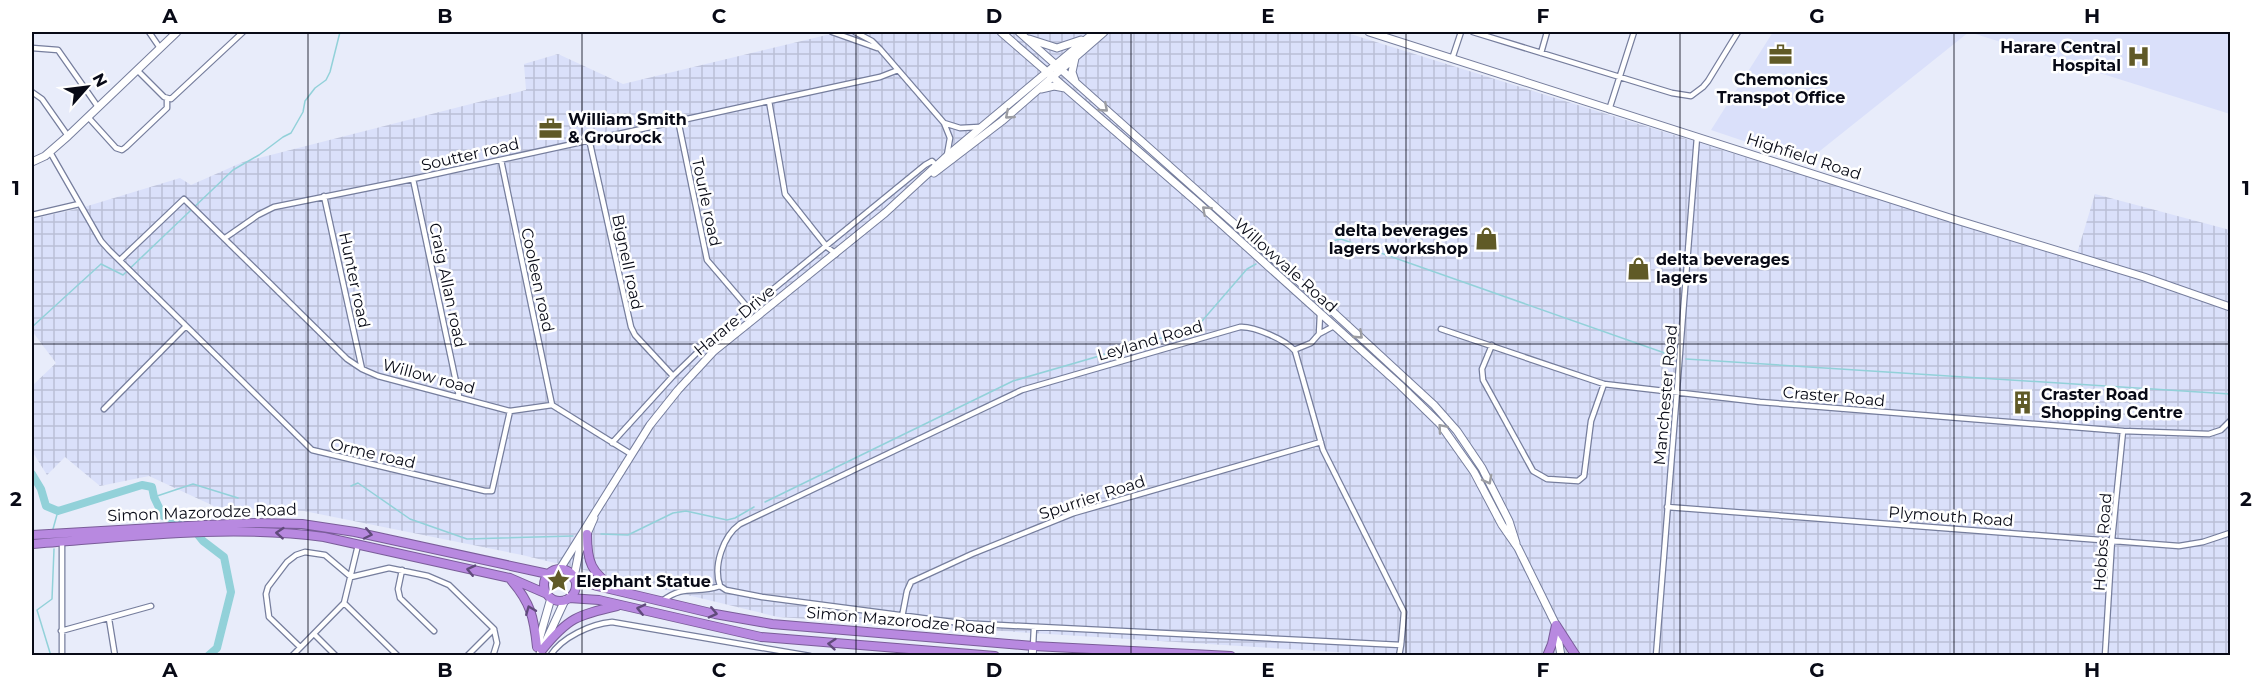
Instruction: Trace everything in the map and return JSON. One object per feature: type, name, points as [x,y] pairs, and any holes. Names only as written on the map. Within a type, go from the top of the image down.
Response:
[{"type":"highway","name":"Simon Mazorodze Road","points":[[32,535],[206,529],[281,523],[328,527],[548,574]]},
{"type":"highway","name":"Simon Mazorodze Road","points":[[206,529],[289,533],[358,545],[510,579],[558,601],[599,600],[761,637],[995,656]]},
{"type":"highway","name":"Simon Mazorodze Road","points":[[32,543],[164,530]]},
{"type":"highway","points":[[588,534],[587,551],[590,564],[602,580],[620,592]]},
{"type":"highway","points":[[549,596],[544,584],[548,574],[560,569]]},
{"type":"highway","name":"Simon Mazorodze Road","points":[[560,569],[570,573],[574,578],[620,592],[744,620],[772,624],[1032,646],[1231,656]]},
{"type":"highway","points":[[567,599],[575,590],[574,578]]},
{"type":"highway","points":[[510,579],[529,603],[541,653]]},
{"type":"highway","points":[[541,653],[558,630],[573,619],[593,611],[620,605]]},
{"type":"highway","points":[[1547,656],[1556,625]]},
{"type":"highway","points":[[1556,625],[1576,656]]},
{"type":"street","points":[[149,32],[160,48]]},
{"type":"street","points":[[32,162],[50,152],[68,136],[177,32]]},
{"type":"street","points":[[167,99],[175,98],[243,32]]},
{"type":"street","points":[[832,32],[880,49]]},
{"type":"street","points":[[855,32],[872,41],[880,49],[944,123],[950,138],[947,156]]},
{"type":"street","name":"Willowvale Road","points":[[1001,32],[1198,203],[1407,392],[1449,436],[1474,472],[1507,533],[1518,548]]},
{"type":"street","name":"Willowvale Road","points":[[1019,32],[1332,311],[1446,418],[1482,468],[1509,521],[1518,548],[1556,625],[1561,656]]},
{"type":"street","name":"Harare Drive","points":[[1058,67],[1104,32]]},
{"type":"street","name":"Highfield Road","points":[[1369,32],[1953,219],[2144,277],[2230,307]]},
{"type":"street","points":[[1452,59],[1461,32]]},
{"type":"street","points":[[1473,32],[1620,78],[1691,96],[1708,81],[1738,32]]},
{"type":"street","points":[[1541,53],[1547,32]]},
{"type":"street","points":[[1609,110],[1634,32]]},
{"type":"street","points":[[1027,38],[1057,48],[1068,46],[1093,33]]},
{"type":"street","name":"Harare Drive","points":[[924,179],[936,165],[1035,87],[1093,33]]},
{"type":"street","points":[[32,48],[58,50],[98,107]]},
{"type":"street","points":[[1078,53],[1071,67],[1078,86]]},
{"type":"street","points":[[1034,60],[1037,73],[1035,87],[1067,88]]},
{"type":"street","points":[[88,117],[116,148],[122,150],[167,108],[167,99],[137,70]]},
{"type":"street","name":"Soutter road","points":[[225,238],[266,210],[880,77],[898,70]]},
{"type":"street","name":"Harare Drive","points":[[560,569],[650,425],[714,351],[836,254],[924,179],[1002,121],[1035,87]]},
{"type":"street","points":[[32,92],[42,99],[68,136]]},
{"type":"street","points":[[769,101],[785,194],[827,247],[836,254]]},
{"type":"street","name":"Tourle road","points":[[678,120],[707,260],[749,309]]},
{"type":"street","points":[[944,123],[960,128],[982,127]]},
{"type":"street","name":"Manchester Road","points":[[1656,656],[1697,137]]},
{"type":"street","name":"Bignell road","points":[[590,139],[631,327],[639,340],[673,376]]},
{"type":"street","points":[[50,152],[101,241],[120,260]]},
{"type":"street","name":"Cooleen road","points":[[501,160],[552,405]]},
{"type":"street","points":[[612,443],[673,376],[706,344],[925,165],[932,161],[936,165]]},
{"type":"street","name":"Craig Allan road","points":[[413,179],[459,396]]},
{"type":"street","name":"Hunter road","points":[[324,196],[362,369]]},
{"type":"street","name":"Willow road","points":[[120,260],[184,199],[347,359],[362,369],[378,376],[510,411],[552,405]]},
{"type":"street","points":[[32,215],[79,204]]},
{"type":"street","name":"Orme road","points":[[120,260],[306,446],[318,453],[492,491],[510,411]]},
{"type":"street","points":[[1319,334],[1320,314]]},
{"type":"street","points":[[104,409],[186,326]]},
{"type":"street","points":[[1334,326],[1319,334],[1311,343],[1294,350],[1321,442],[1404,612],[1399,656]]},
{"type":"street","name":"Leyland Road","points":[[720,586],[718,576],[724,544],[730,532],[740,524],[1007,396],[1103,365],[1240,327],[1253,328],[1289,345],[1294,350]]},
{"type":"street","name":"Craster Road","points":[[1441,329],[1604,384],[1678,393],[1760,402],[2123,430],[2209,434],[2221,430],[2230,421]]},
{"type":"street","points":[[1492,345],[1482,369],[1483,380],[1533,471],[1547,479],[1578,481],[1584,476],[1591,421],[1604,384]]},
{"type":"street","points":[[552,405],[631,454]]},
{"type":"street","name":"Hobbs Road","points":[[2105,656],[2112,540],[2123,430]]},
{"type":"street","name":"Spurrier Road","points":[[903,617],[907,591],[911,582],[972,554],[1074,513],[1321,442]]},
{"type":"street","name":"Plymouth Road","points":[[1667,507],[2188,546],[2230,533]]},
{"type":"street","name":"Harare Drive","points":[[574,578],[579,552],[596,513]]},
{"type":"street","points":[[62,541],[62,656]]},
{"type":"street","points":[[292,656],[344,603],[358,545]]},
{"type":"street","points":[[300,647],[269,617],[266,594],[268,587],[287,562],[305,552],[325,555],[351,577]]},
{"type":"street","points":[[351,577],[384,568],[428,576],[449,585],[494,629],[497,643],[494,656]]},
{"type":"street","points":[[402,570],[398,589],[400,598],[434,631]]},
{"type":"street","points":[[662,601],[677,591],[706,591],[720,586],[726,590],[762,597],[960,623],[1401,645]]},
{"type":"street","points":[[541,653],[549,596]]},
{"type":"street","points":[[541,653],[567,599]]},
{"type":"street","points":[[344,603],[398,656]]},
{"type":"street","points":[[61,631],[151,606]]},
{"type":"street","points":[[109,619],[115,656]]},
{"type":"street","points":[[541,653],[597,625],[612,622],[810,656]]},
{"type":"street","points":[[1032,656],[1034,627]]},
{"type":"street","points":[[467,656],[494,629]]},
{"type":"street","points":[[314,634],[336,656]]},
{"type":"street","points":[[760,656],[761,649]]},
{"type":"shaded area","points":[[839,32],[1344,32],[2075,260],[2095,194],[2230,230],[2230,655],[1399,656],[778,617],[522,555],[304,511],[216,507],[149,476],[100,486],[65,457],[47,475],[32,451],[32,386],[56,363],[32,331],[32,219],[81,208],[180,178],[191,185],[243,162],[526,90],[524,64],[558,54],[623,84]]},
{"type":"shaded area","points":[[1773,32],[1969,32],[1806,162],[1711,130]]},
{"type":"shaded area","name":"Harare Central Hospital","points":[[1969,32],[2230,32],[2230,114]]},
{"type":"waterway","points":[[32,327],[101,264],[123,275],[233,170],[291,133],[303,112],[305,101],[315,88],[326,80],[330,72],[340,32]]},
{"type":"waterway","points":[[1332,241],[1341,239],[1676,357]]},
{"type":"waterway","points":[[765,502],[1013,381],[1196,328],[1247,269],[1256,264]]},
{"type":"waterway","points":[[1686,359],[2230,394]]},
{"type":"waterway","points":[[32,474],[41,489],[46,506],[58,511],[142,485],[152,487],[163,516],[191,526],[203,541],[224,557],[231,592],[217,648],[208,656]]},
{"type":"waterway","points":[[351,486],[358,483],[410,519],[467,539],[573,536]]},
{"type":"waterway","points":[[154,497],[193,484],[238,498]]},
{"type":"waterway","points":[[601,534],[628,535],[673,513],[686,511],[727,520],[754,507]]},
{"type":"waterway","points":[[53,529],[58,511]]},
{"type":"waterway","points":[[51,656],[37,610],[52,599],[54,549]]},
{"type":"place","name":"Chemonics Transpot Office","points":[[1781,54]]},
{"type":"place","name":"Harare Central Hospital","points":[[2139,56]]},
{"type":"place","name":"William Smith & Grourock","points":[[550,128]]},
{"type":"place","name":"delta beverages lagers workshop","points":[[1486,239]]},
{"type":"place","name":"delta beverages lagers","points":[[1638,268]]},
{"type":"place","name":"Craster Road Shopping Centre","points":[[2023,403]]},
{"type":"place","name":"Elephant Statue","points":[[558,581]]}]
